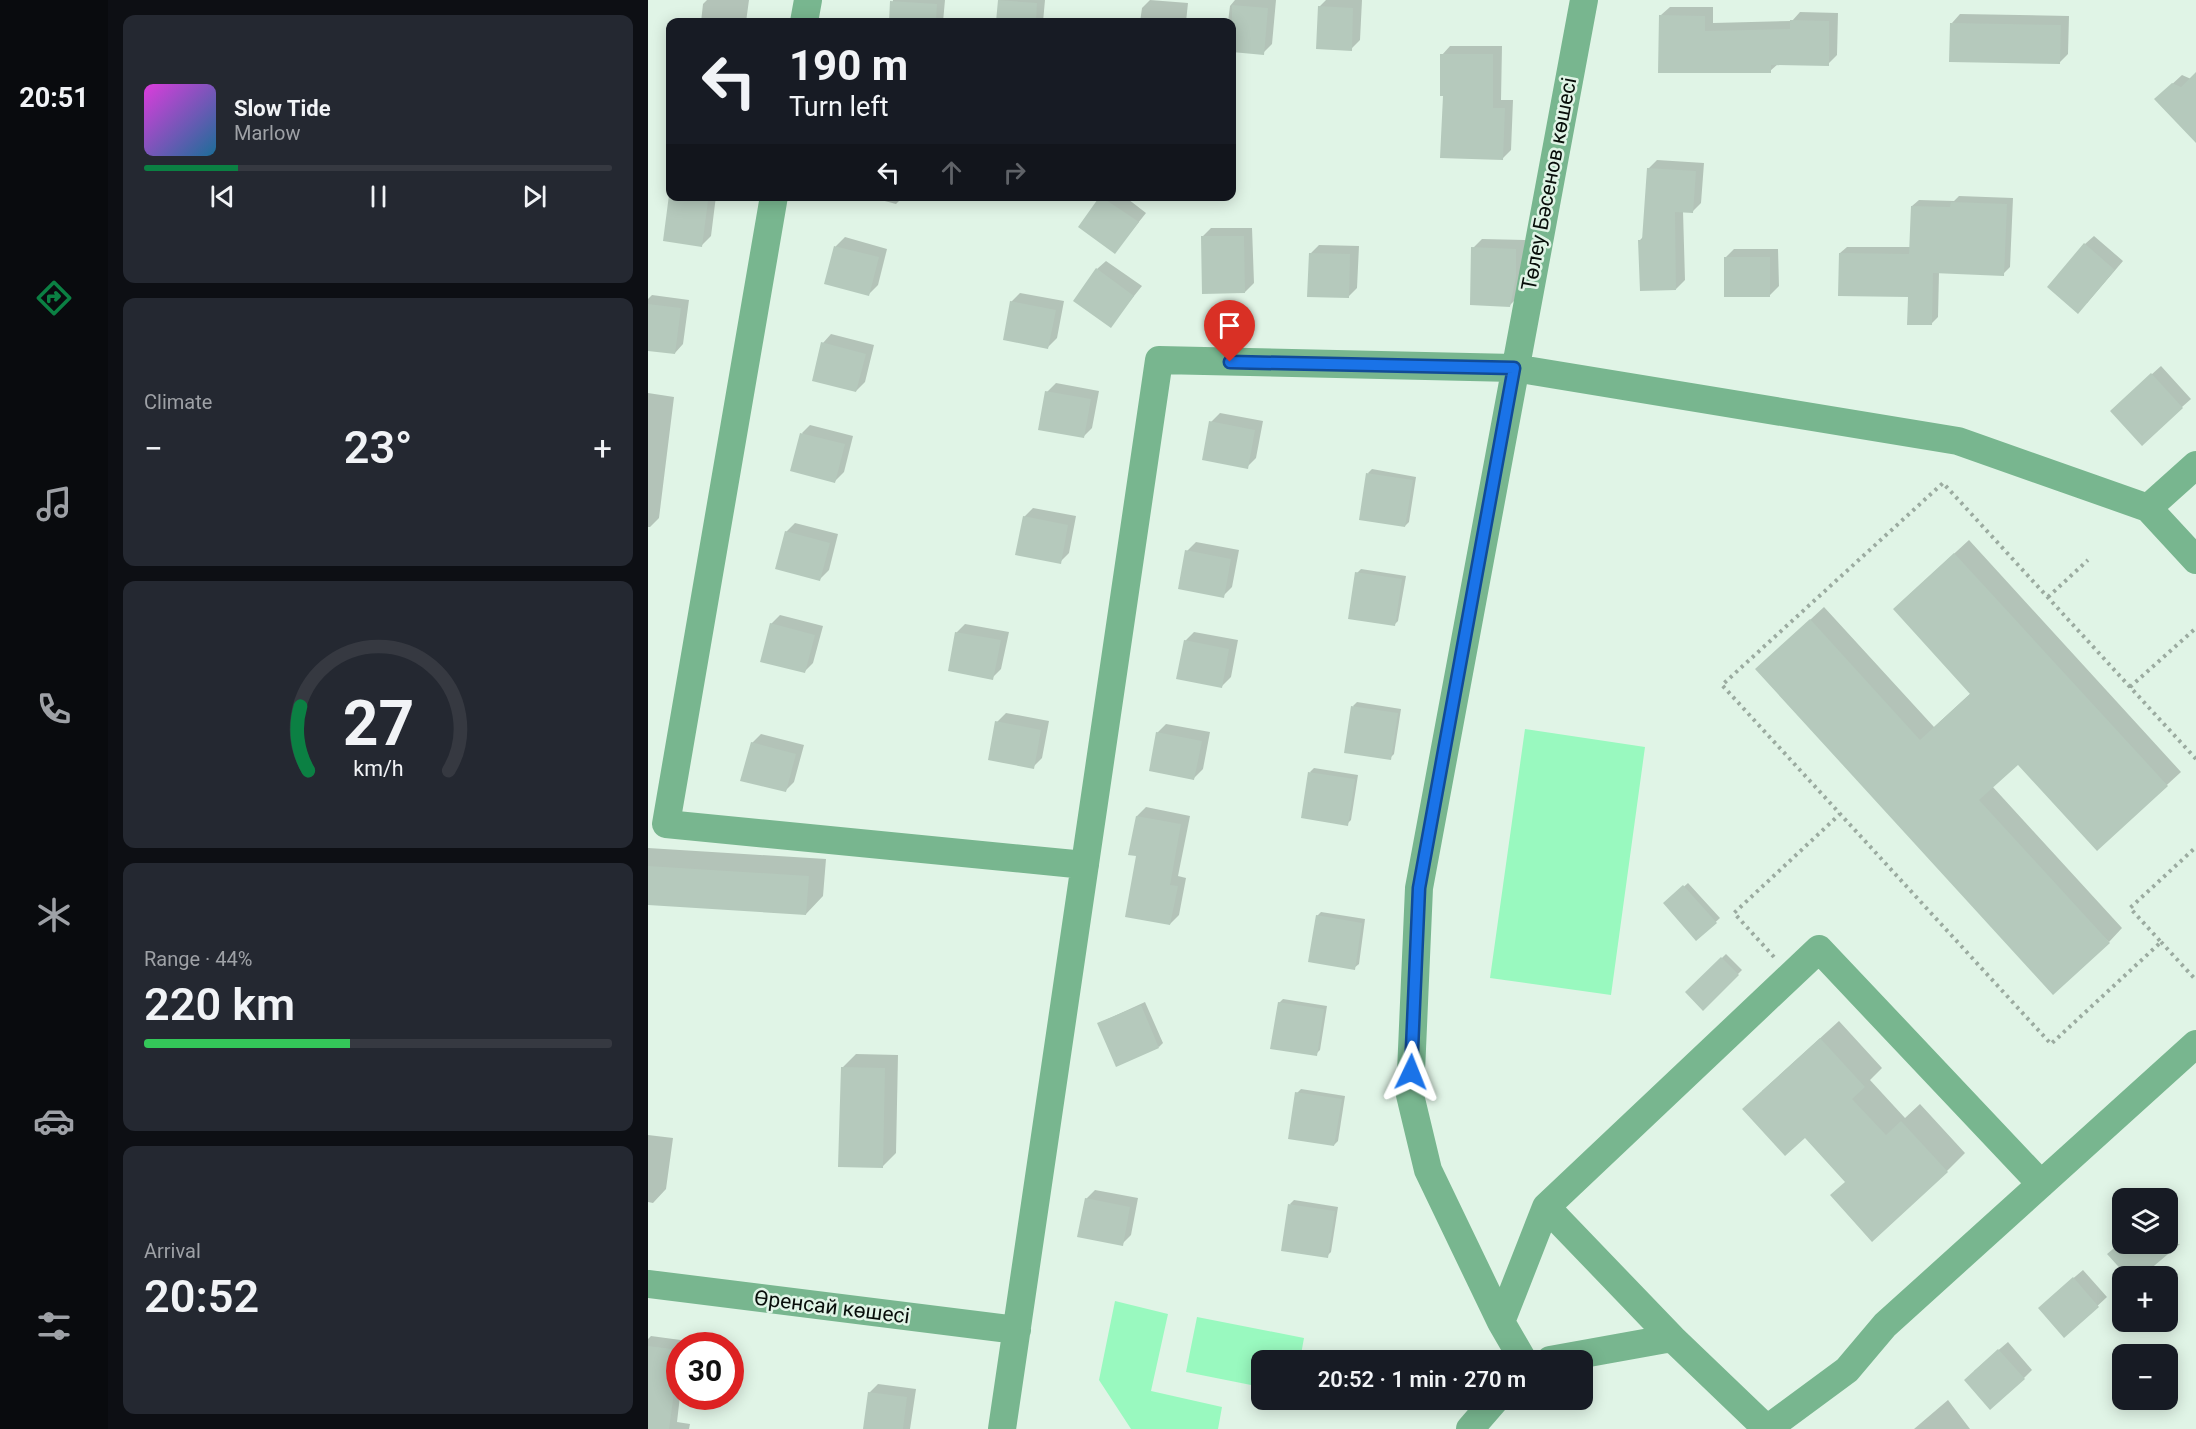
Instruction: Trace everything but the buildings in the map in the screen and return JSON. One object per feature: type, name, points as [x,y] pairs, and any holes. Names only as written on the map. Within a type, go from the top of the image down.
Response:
[{"type":"street","points":[[805,18],[808,0]]},
{"type":"street","name":"Төлеу Бәсенов көшесі","points":[[1516,1350],[1428,1170],[1410,1095],[1419,888],[1584,0]]},
{"type":"street","points":[[773,201],[657,822],[1085,865]]},
{"type":"street","points":[[1002,1429],[1159,360],[1514,368],[1958,441],[2148,508],[2196,560]]},
{"type":"street","points":[[2148,508],[2196,465]]},
{"type":"street","points":[[1501,1322],[1554,1199],[1819,949],[2041,1184]]},
{"type":"street","points":[[1554,1199],[1672,1338],[1767,1429],[1847,1370],[1885,1325],[2196,1044]]},
{"type":"street","name":"Өренсай көшесі","points":[[648,1284],[1017,1330]]},
{"type":"street","points":[[1593,1352],[1672,1338]]},
{"type":"street","points":[[1470,1429],[1487,1410]]},
{"type":"path","points":[[2161,942],[2051,1044],[1722,685],[1942,483],[2196,759]]},
{"type":"path","points":[[2048,597],[2088,560]]},
{"type":"path","points":[[2130,687],[2196,628]]},
{"type":"path","points":[[1791,975],[1734,912],[1840,814]]},
{"type":"path","points":[[2196,847],[2130,908],[2196,980]]},
{"type":"green space","points":[[1525,729],[1645,747],[1611,995],[1490,978]]},
{"type":"green space","points":[[1115,1301],[1168,1314],[1151,1391],[1222,1407],[1218,1429],[1131,1429],[1099,1380]]},
{"type":"green space","points":[[1197,1317],[1304,1338],[1302,1350],[1251,1350],[1251,1385],[1186,1372]]},
{"type":"route","points":[[1230,362],[1514,368],[1419,888],[1411,1072]]}]
